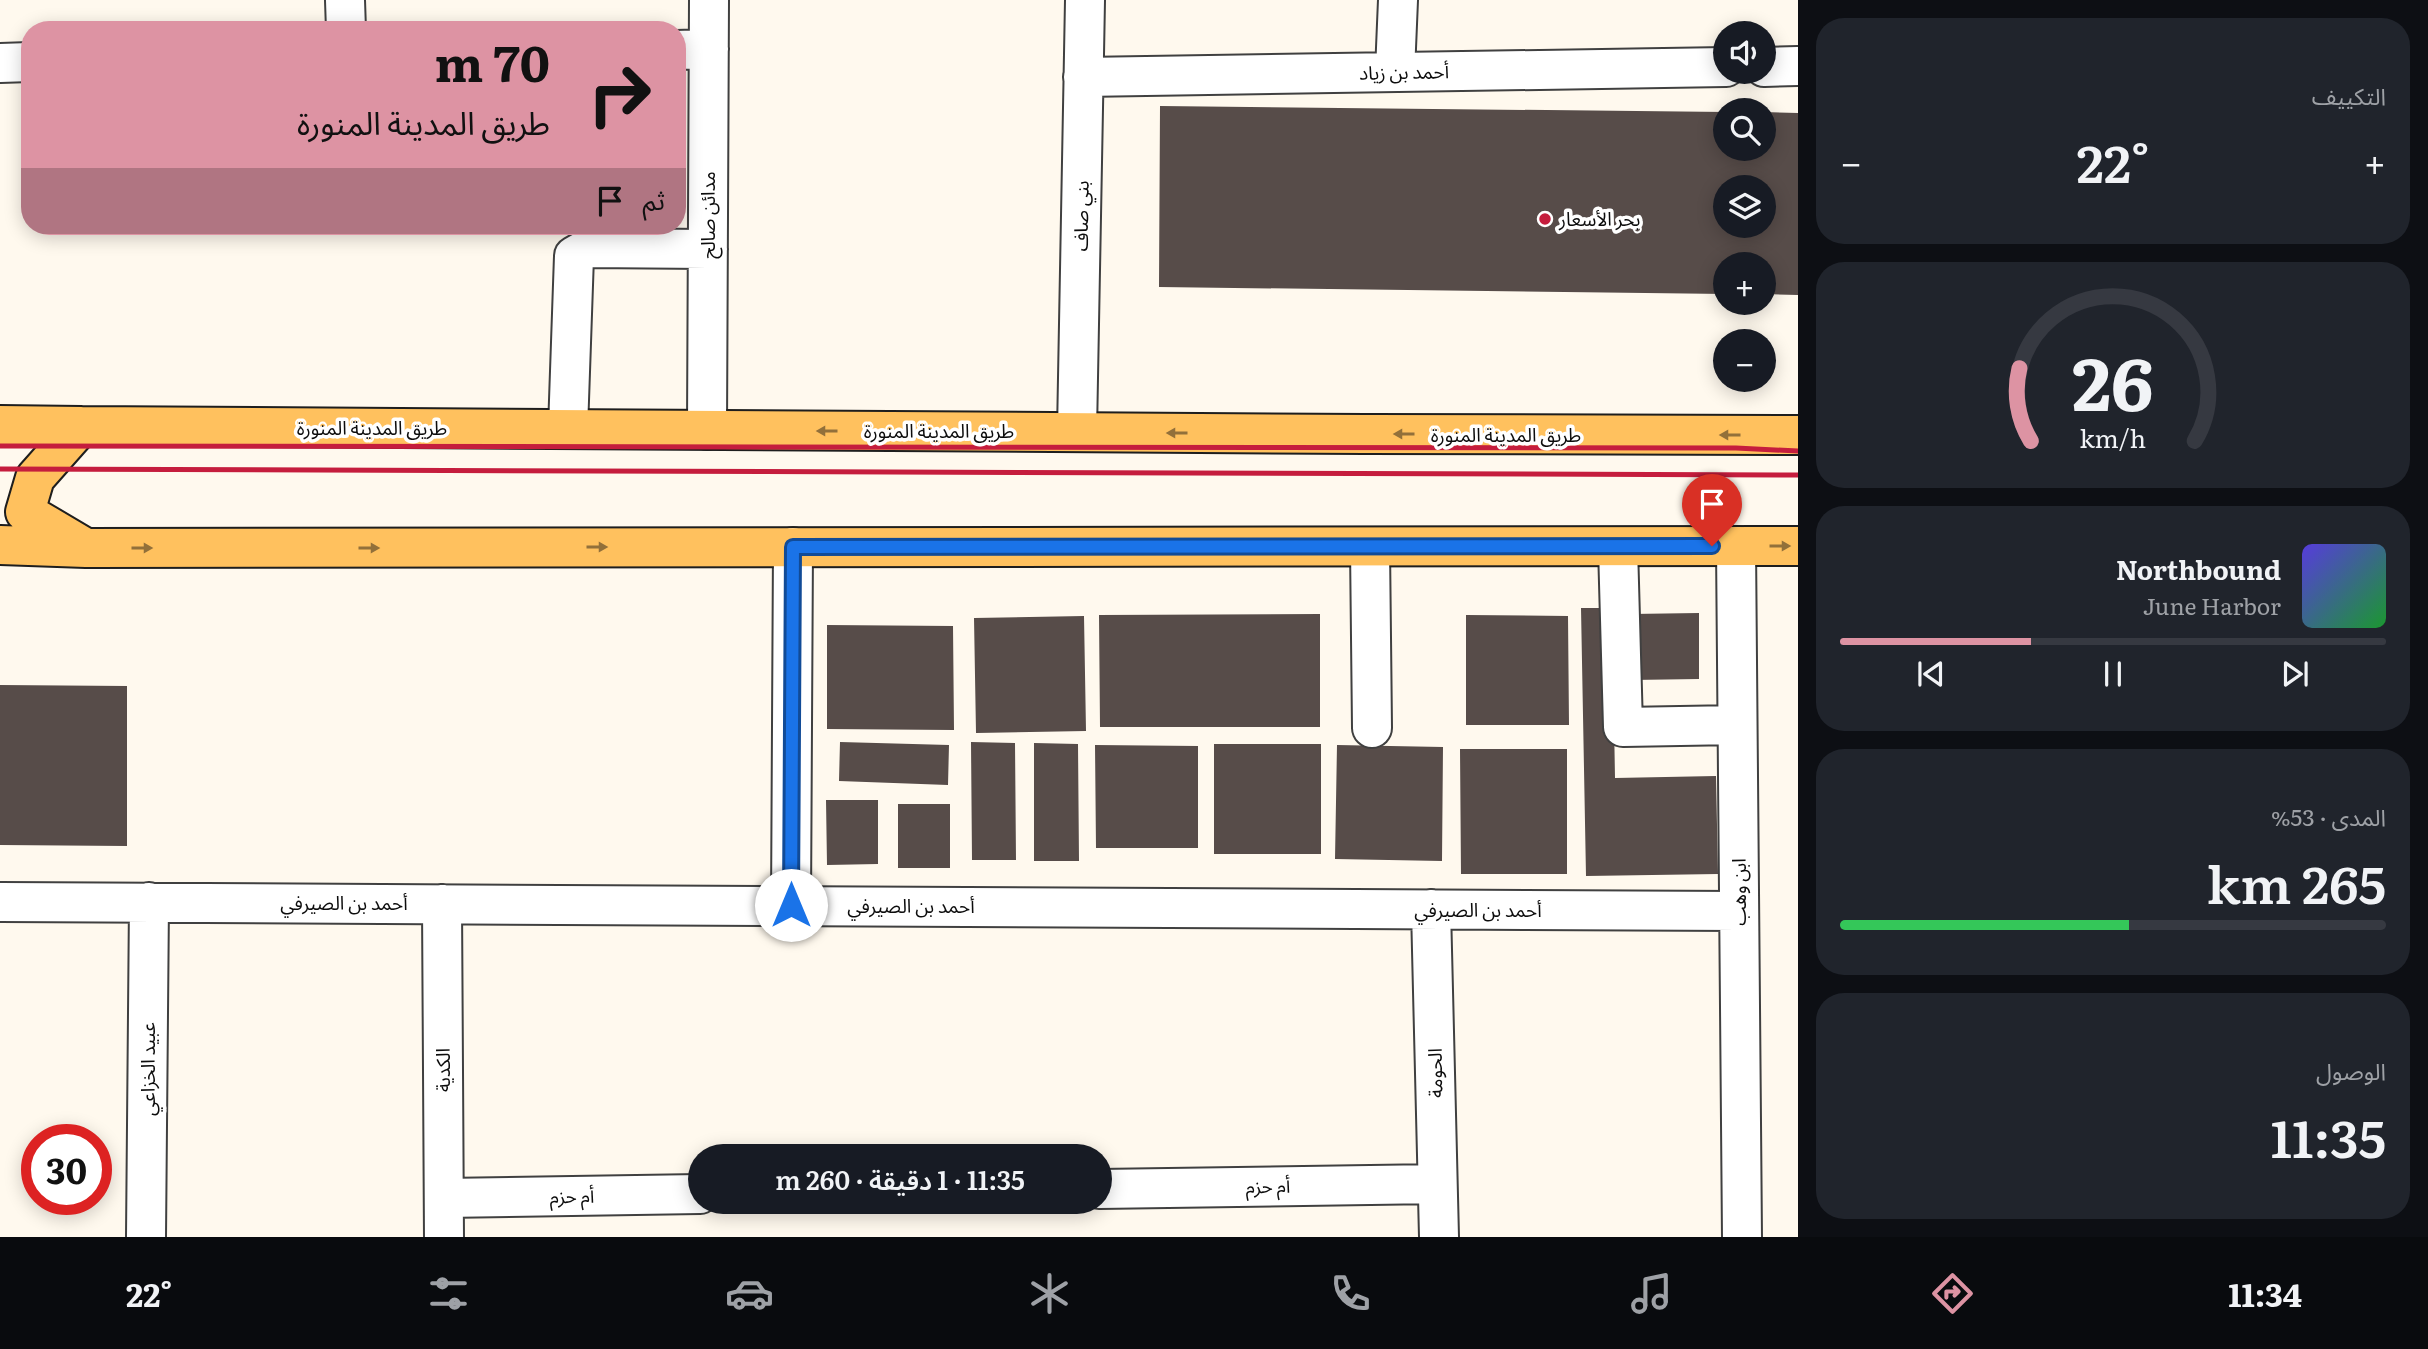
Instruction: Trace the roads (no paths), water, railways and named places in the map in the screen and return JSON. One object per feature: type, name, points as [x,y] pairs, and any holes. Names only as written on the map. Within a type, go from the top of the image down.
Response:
[{"type":"main road","name":"طريق المدينة المنورة","points":[[0,425],[1798,435]]},
{"type":"main road","points":[[80,426],[35,478],[26,512],[86,548]]},
{"type":"main road","points":[[0,545],[86,548],[1798,546]]},
{"type":"street","points":[[345,0],[346,21]]},
{"type":"street","name":"مدائن صالح","points":[[707,430],[708,249],[693,49],[709,0]]},
{"type":"street","name":"بني صاف","points":[[1077,432],[1085,0]]},
{"type":"street","points":[[1395,72],[1398,0]]},
{"type":"street","points":[[0,63],[21,62]]},
{"type":"street","points":[[1776,66],[1798,66]]},
{"type":"street","name":"أحمد بن زياد","points":[[1083,77],[1713,67]]},
{"type":"street","points":[[568,429],[574,256],[606,237],[708,249]]},
{"type":"street","name":"ابن وهب","points":[[1736,546],[1742,1237]]},
{"type":"street","points":[[791,905],[793,547]]},
{"type":"street","points":[[1370,547],[1372,728]]},
{"type":"street","points":[[1618,547],[1623,727],[1737,725]]},
{"type":"street","name":"أحمد بن الصيرفي","points":[[0,902],[1739,911]]},
{"type":"street","name":"عبيد الخزاعي","points":[[146,1237],[149,902]]},
{"type":"street","name":"الكدية","points":[[442,904],[444,1237]]},
{"type":"street","name":"الحومة","points":[[1430,909],[1439,1237]]},
{"type":"street","name":"أم حزم","points":[[1112,1189],[1437,1184]]},
{"type":"street","name":"أم حزم","points":[[444,1198],[688,1194]]},
{"type":"railway","points":[[0,446],[1736,448],[1798,451]]},
{"type":"railway","points":[[0,469],[1798,475]]},
{"type":"place","name":"بحر الأسعار","points":[[1545,219]]}]
